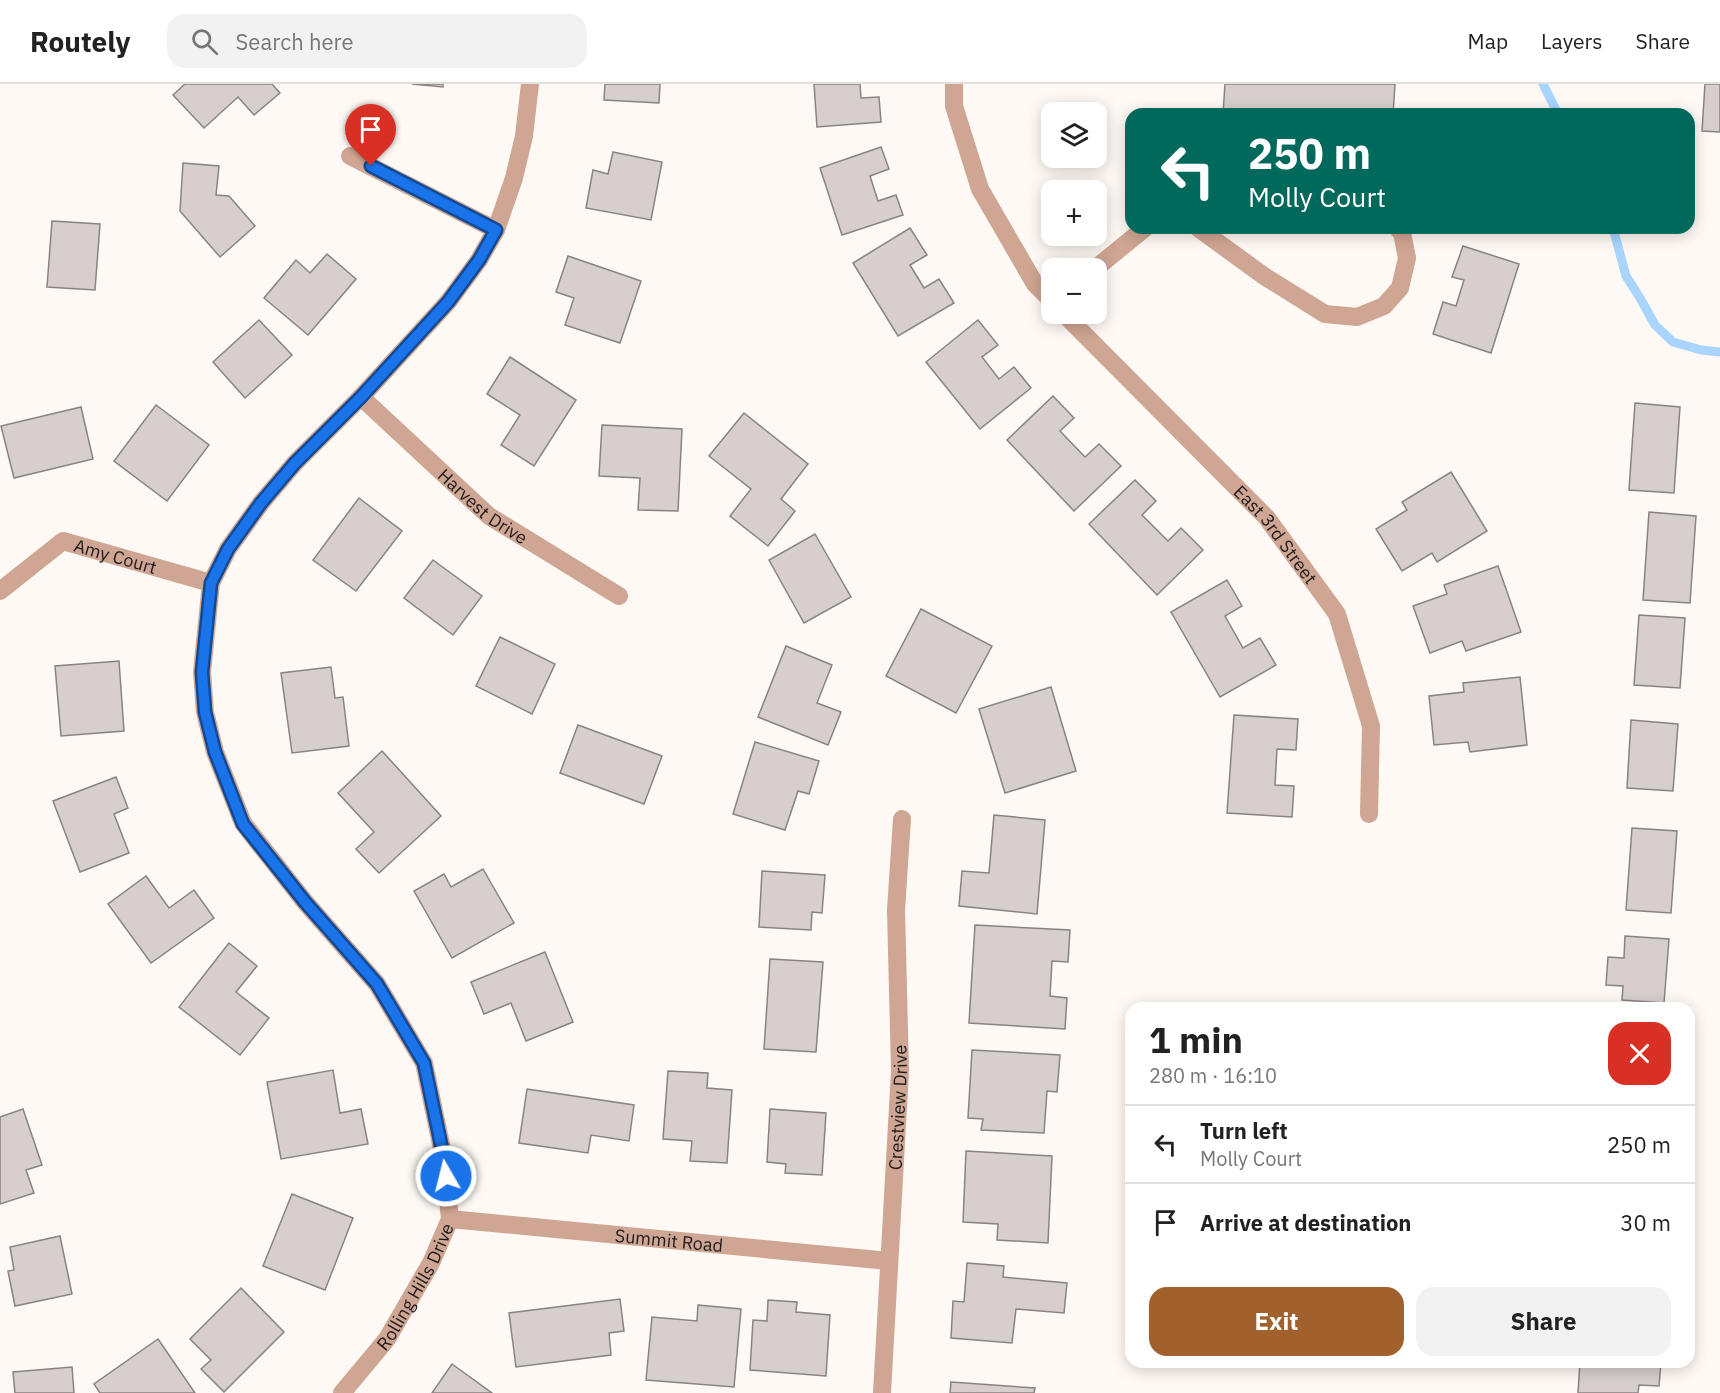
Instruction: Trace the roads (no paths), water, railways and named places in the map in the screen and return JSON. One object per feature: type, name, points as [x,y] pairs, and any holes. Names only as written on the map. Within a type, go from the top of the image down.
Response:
[{"type":"street","name":"Rolling Hills Drive","points":[[342,1393],[387,1339],[431,1263],[450,1219],[443,1154],[424,1063],[377,984],[305,902],[243,824],[215,752],[205,712],[202,672],[211,583],[228,549],[261,503],[295,463],[361,397],[448,302],[479,260],[496,230],[514,178],[524,136],[530,84]]},
{"type":"street","points":[[954,84],[954,106],[980,189],[1035,284],[1041,290]]},
{"type":"street","points":[[350,156],[496,230]]},
{"type":"street","points":[[1107,259],[1138,234]]},
{"type":"street","points":[[1206,234],[1264,276],[1325,314],[1357,317],[1384,306],[1400,288],[1407,258],[1402,234]]},
{"type":"street","name":"East 3rd Street","points":[[1074,324],[1266,518],[1337,614],[1371,726],[1369,814]]},
{"type":"street","name":"Harvest Drive","points":[[361,397],[489,516],[619,596]]},
{"type":"street","name":"Amy Court","points":[[0,591],[63,541],[211,583]]},
{"type":"street","name":"Crestview Drive","points":[[882,1393],[900,1071],[896,910],[902,819]]},
{"type":"street","name":"Summit Road","points":[[450,1219],[889,1261]]},
{"type":"waterway","points":[[1543,84],[1555,108]]},
{"type":"waterway","points":[[1615,234],[1626,276],[1655,325],[1673,342],[1701,350],[1720,352]]}]
